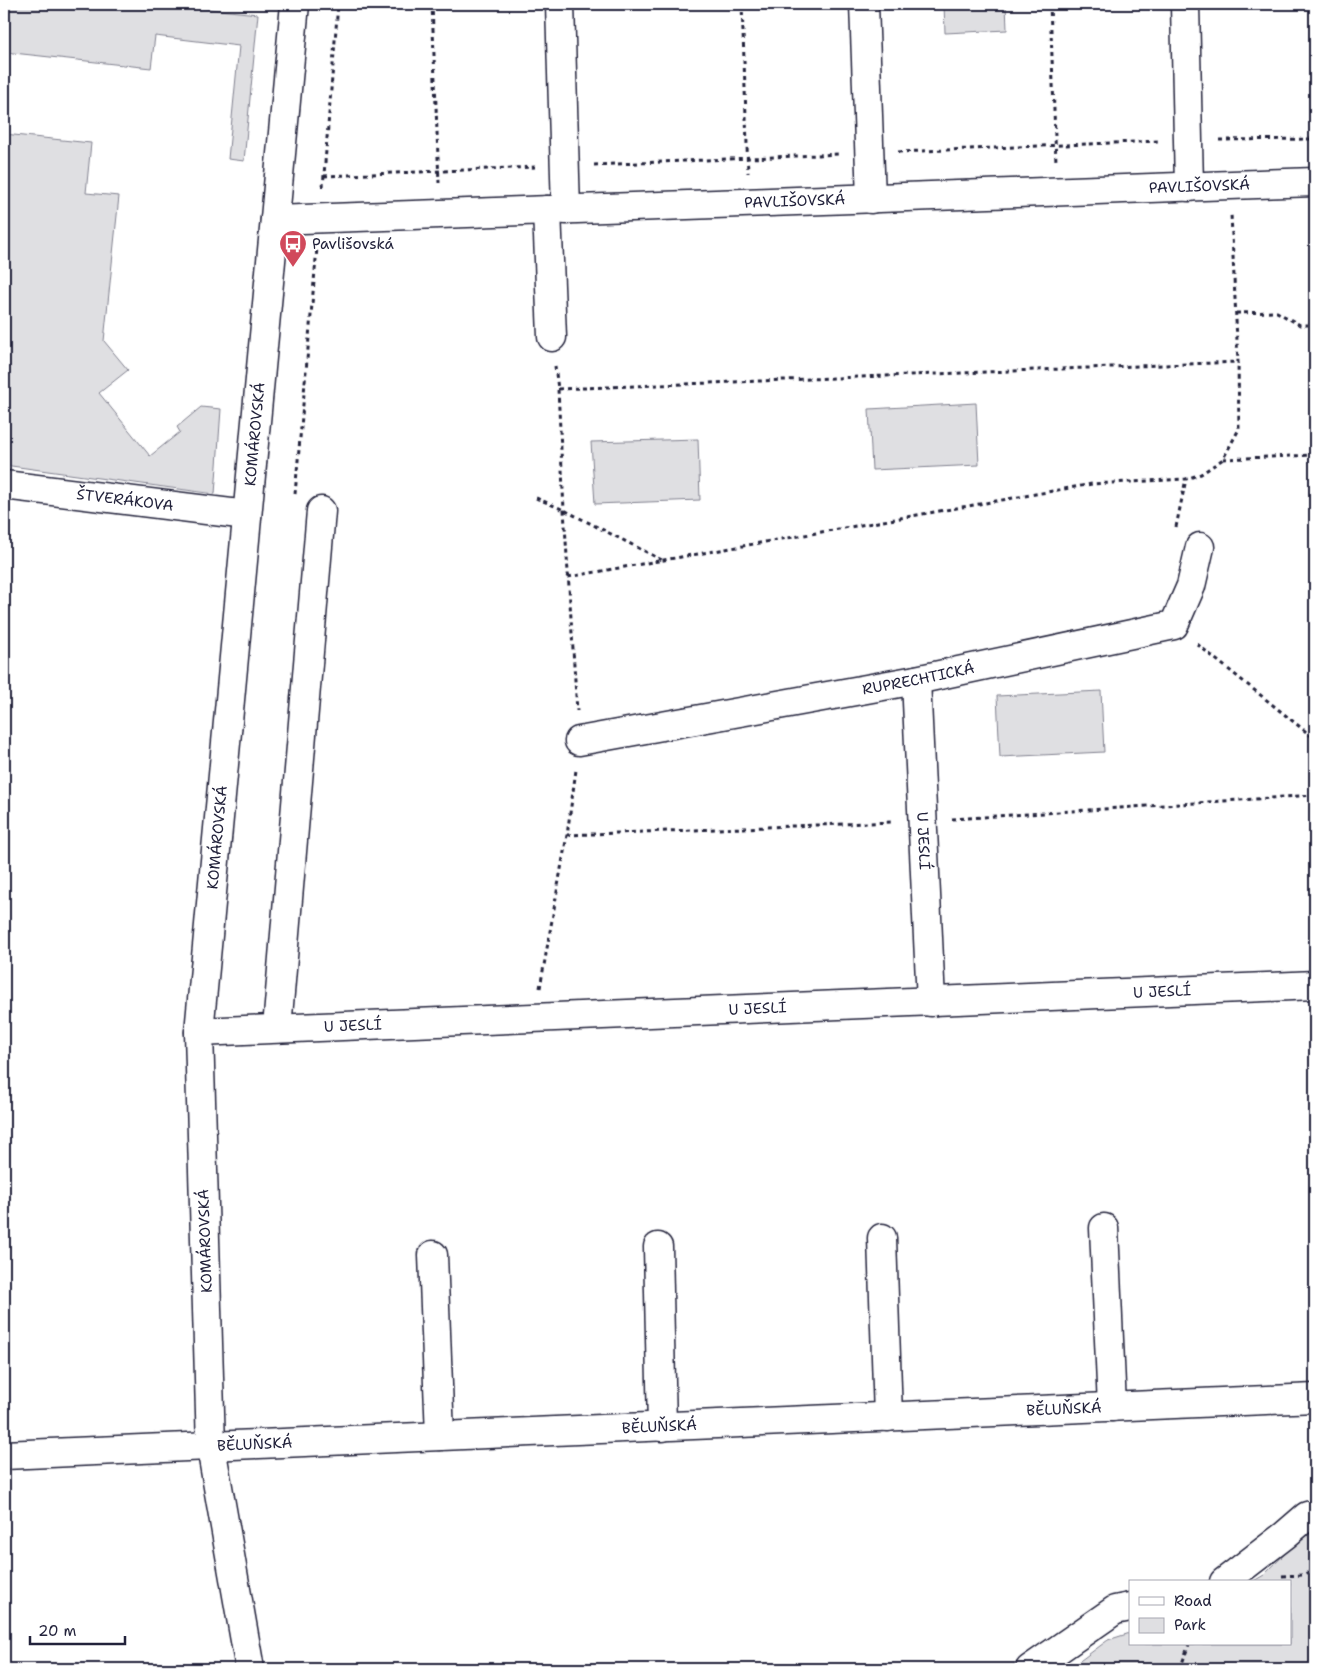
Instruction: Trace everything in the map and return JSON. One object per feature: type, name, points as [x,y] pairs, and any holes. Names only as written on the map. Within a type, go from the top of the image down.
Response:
[{"type":"street","name":"KOMÁROVSKÁ","points":[[250,1669],[211,1446],[199,1032],[295,4]]},
{"type":"street","points":[[552,337],[557,210],[565,166],[560,4]]},
{"type":"street","points":[[864,4],[871,199]]},
{"type":"street","points":[[1185,4],[1189,187]]},
{"type":"street","name":"PAVLIŠOVSKÁ","points":[[275,220],[1315,182]]},
{"type":"street","name":"ŠTVERÁKOVA","points":[[4,485],[247,516]]},
{"type":"street","points":[[277,1028],[321,511]]},
{"type":"street","points":[[1174,625],[1191,586],[1200,547]]},
{"type":"street","name":"RUPRECHTICKÁ","points":[[580,741],[916,680],[1174,625]]},
{"type":"street","name":"U JESLÍ","points":[[916,680],[931,1002]]},
{"type":"street","name":"U JESLÍ","points":[[199,1032],[1315,985]]},
{"type":"street","points":[[1104,1228],[1112,1407]]},
{"type":"street","points":[[882,1238],[888,1416]]},
{"type":"street","points":[[658,1247],[662,1427]]},
{"type":"street","points":[[433,1255],[440,1436]]},
{"type":"street","name":"BĚLUŇSKÁ","points":[[4,1456],[1315,1398]]},
{"type":"street","points":[[1227,1580],[1307,1516],[1315,1514]]},
{"type":"street","points":[[1030,1669],[1115,1610],[1129,1607]]},
{"type":"path","points":[[294,502],[338,4]]},
{"type":"path","points":[[432,4],[440,214]]},
{"type":"path","points":[[742,4],[750,203]]},
{"type":"path","points":[[1050,4],[1057,192]]},
{"type":"path","points":[[324,176],[1188,140],[1315,139]]},
{"type":"path","points":[[568,577],[1092,484],[1186,480],[1201,474],[1223,458],[1239,429],[1236,313],[1229,186]]},
{"type":"path","points":[[1236,313],[1277,312],[1300,325],[1315,325]]},
{"type":"path","points":[[534,1018],[567,834],[580,741],[568,577],[558,389],[552,337]]},
{"type":"path","points":[[558,389],[1238,362]]},
{"type":"path","points":[[1223,458],[1315,455]]},
{"type":"path","points":[[1176,527],[1186,480]]},
{"type":"path","points":[[536,498],[564,510],[662,561]]},
{"type":"path","points":[[1174,625],[1315,739]]},
{"type":"path","points":[[1180,1669],[1188,1646]]},
{"type":"green space","points":[[4,4],[160,4],[258,14],[244,161],[228,159],[239,46],[155,36],[151,68],[4,52]]},
{"type":"green space","points":[[944,4],[1006,4],[1007,30],[945,33]]},
{"type":"green space","points":[[4,134],[91,143],[86,193],[119,196],[104,341],[128,370],[99,393],[150,456],[180,432],[177,427],[201,407],[221,409],[215,494],[4,465]]},
{"type":"green space","points":[[976,403],[979,465],[872,470],[869,409]]},
{"type":"green space","points":[[698,439],[700,500],[595,504],[591,442]]},
{"type":"green space","points":[[1101,691],[1104,752],[1000,757],[997,696]]},
{"type":"green space","points":[[1315,1523],[1315,1669],[1069,1669],[1108,1640],[1129,1633],[1129,1646],[1292,1646],[1292,1580],[1255,1580],[1264,1575]]},
{"type":"place","name":"Pavlišovská","points":[[293,268]]}]
